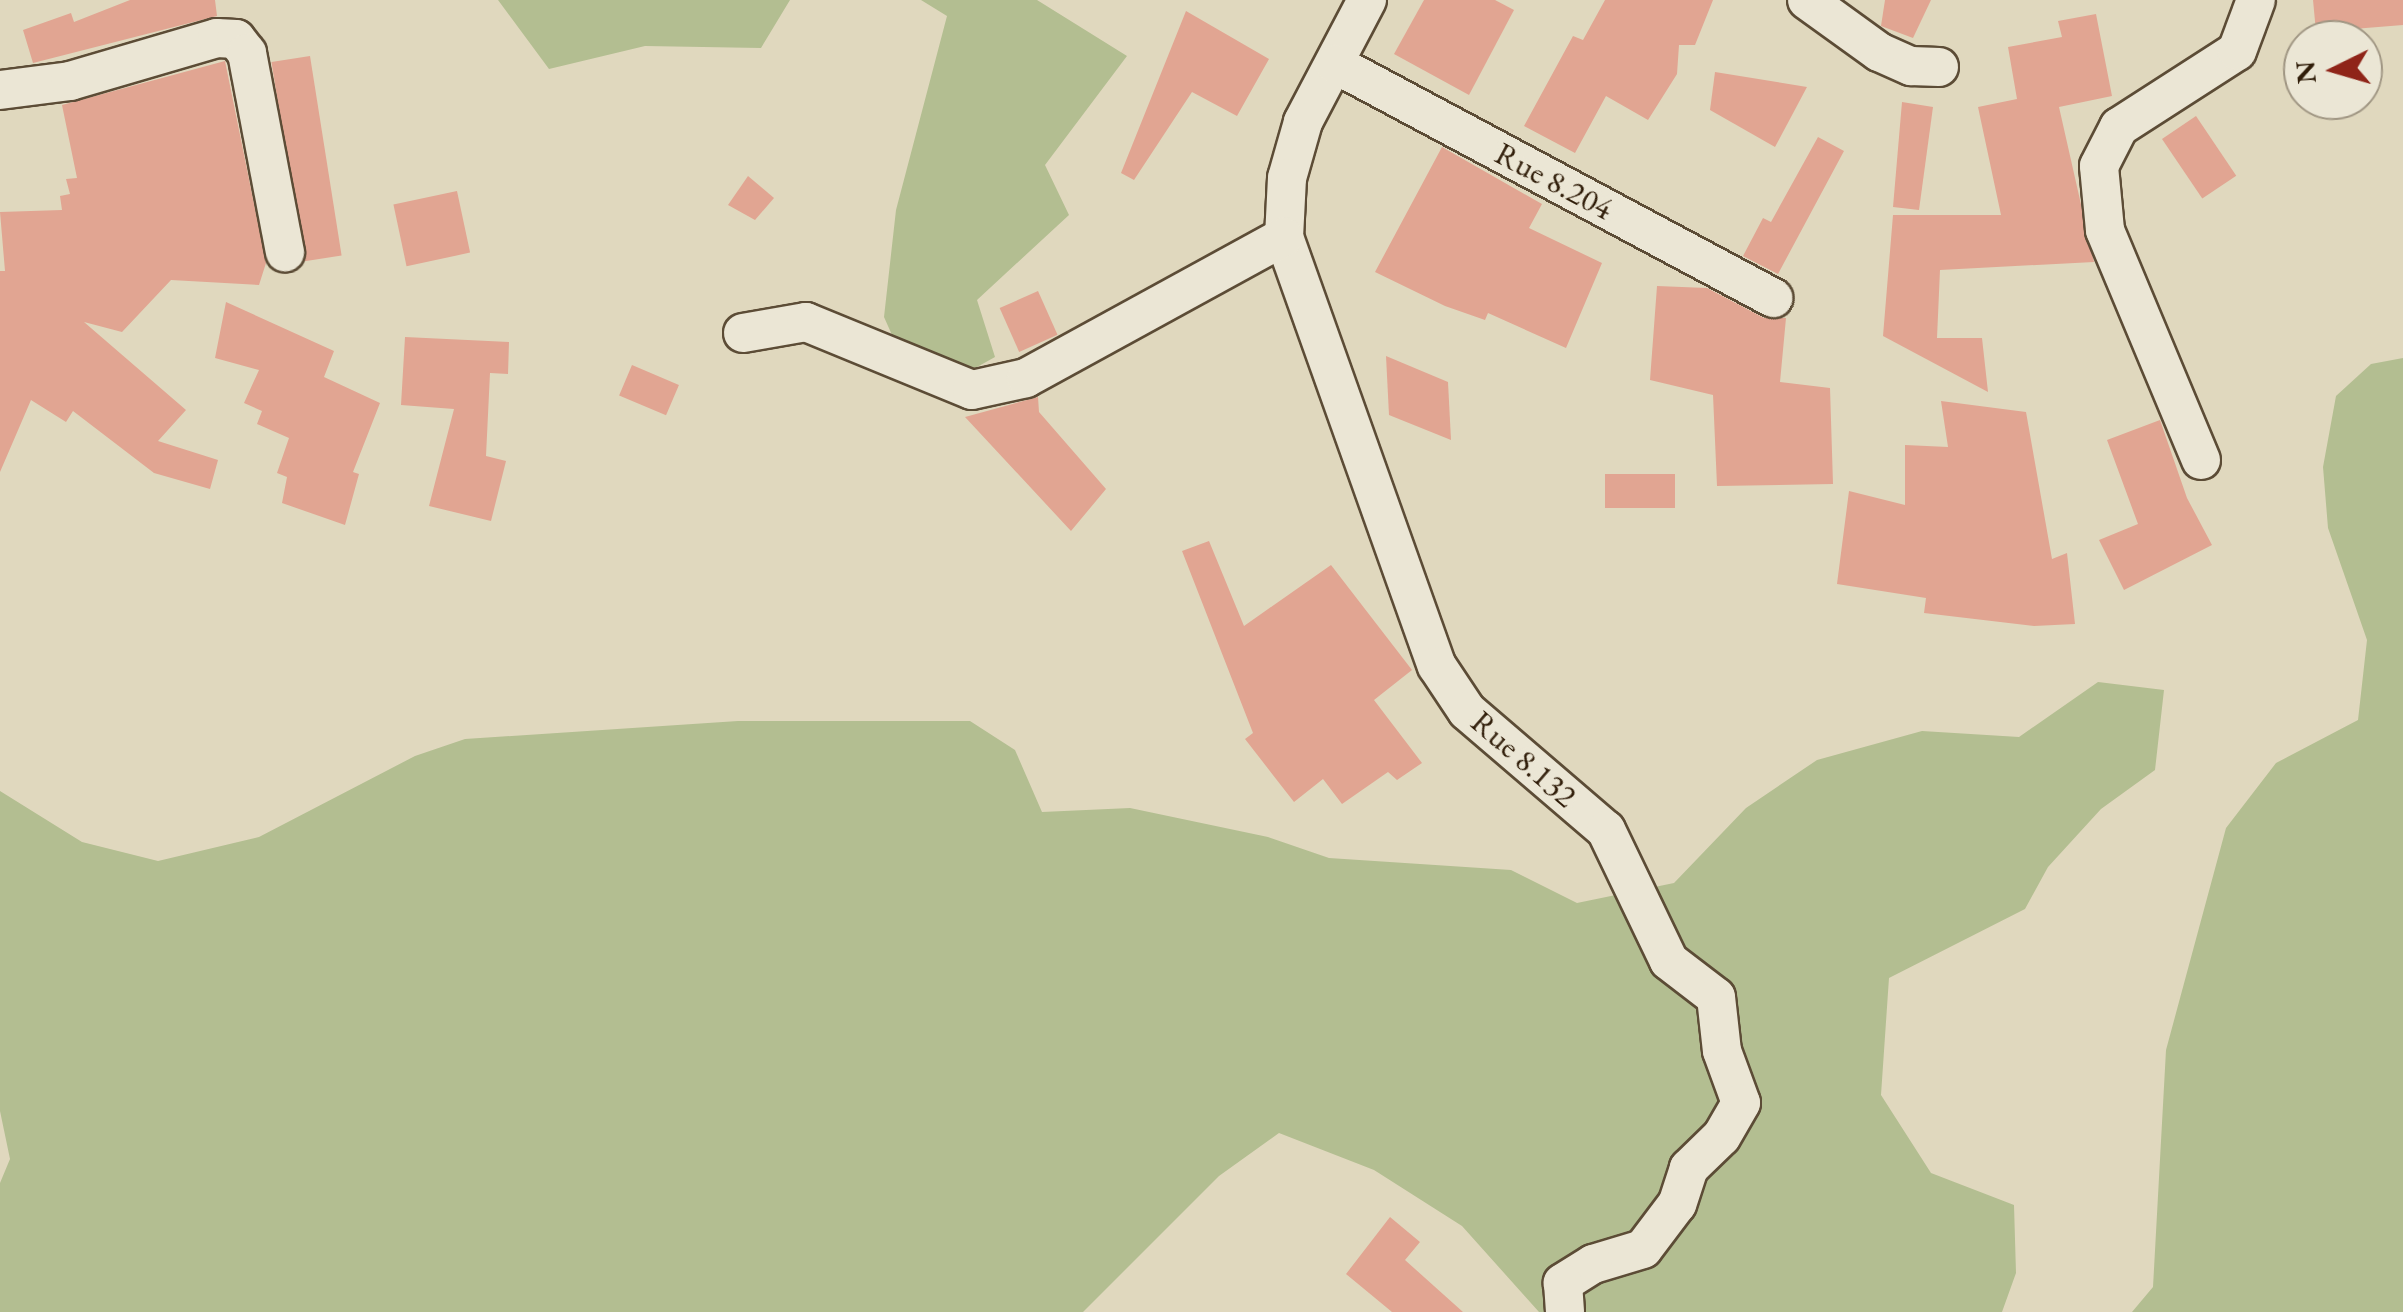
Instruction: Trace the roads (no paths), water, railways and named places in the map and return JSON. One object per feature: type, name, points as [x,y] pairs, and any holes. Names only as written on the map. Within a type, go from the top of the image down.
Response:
[{"type":"street","name":"Rue 8.132","points":[[1367,0],[1298,141],[1287,178],[1284,237],[1437,666],[1466,711],[1606,830],[1669,961],[1716,997],[1722,1051],[1742,1102],[1720,1137],[1689,1168],[1677,1204],[1643,1250],[1593,1264],[1563,1283],[1565,1312]]},
{"type":"street","points":[[1806,0],[1879,52],[1911,66],[1940,67]]},
{"type":"street","points":[[2201,460],[2105,230],[2099,166],[2119,126],[2236,52],[2256,0]]},
{"type":"street","points":[[0,90],[70,81],[218,38],[236,39],[248,52],[286,252]]},
{"type":"street","name":"Rue 8.204","points":[[1335,64],[1774,298]]},
{"type":"street","points":[[743,333],[806,322],[972,390],[1026,378],[1284,237]]}]
